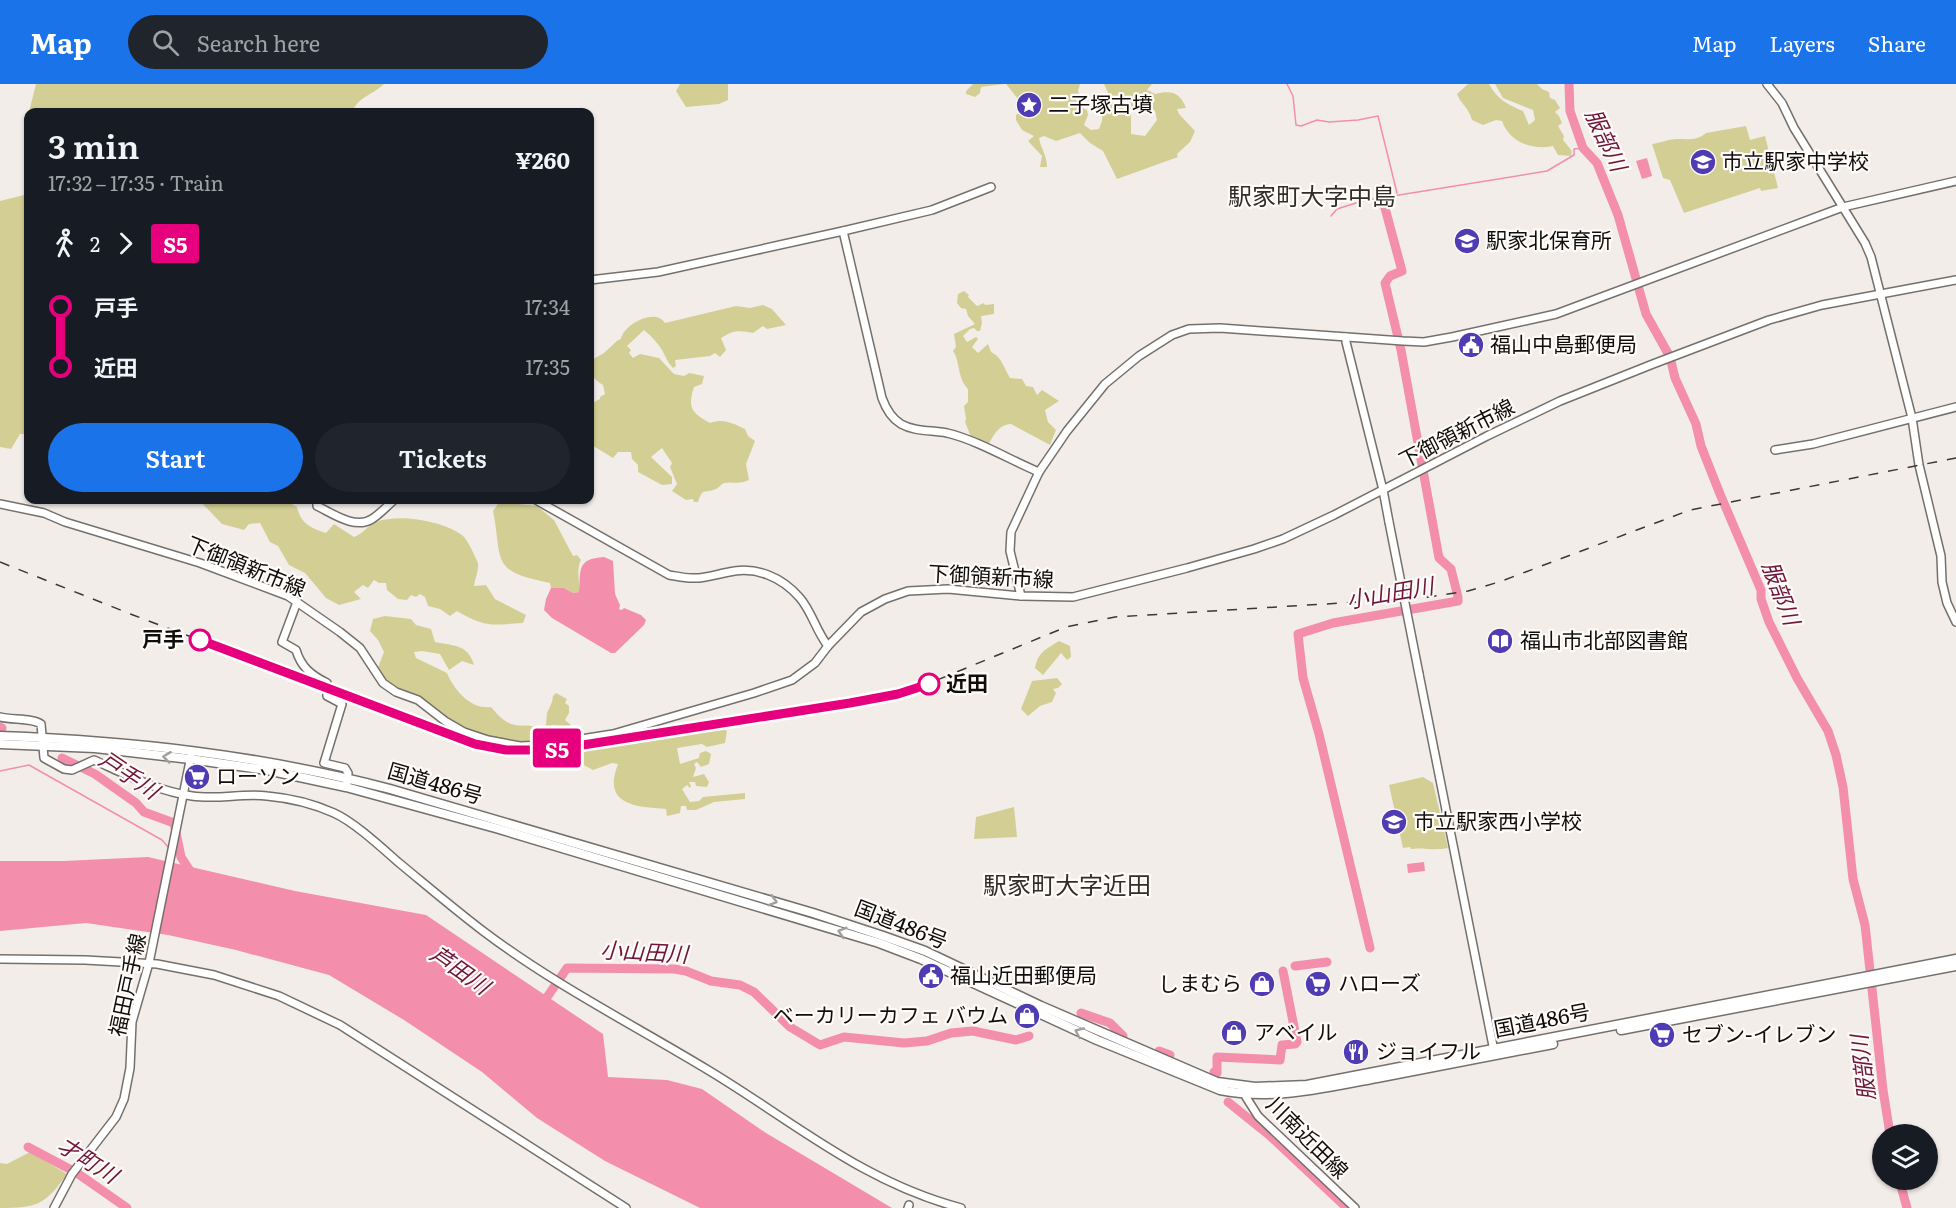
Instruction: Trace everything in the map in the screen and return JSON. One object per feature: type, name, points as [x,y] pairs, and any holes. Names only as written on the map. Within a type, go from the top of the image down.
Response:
[{"type":"highway","name":"国道486号","points":[[0,736],[43,742]]},
{"type":"highway","name":"国道486号","points":[[0,744],[96,740],[191,755],[268,762],[346,782],[802,910],[884,936],[925,951],[1041,1006],[1166,1061],[1217,1082],[1246,1090],[1307,1085],[1494,1052],[1897,974],[1956,959]]},
{"type":"highway","name":"国道486号","points":[[1897,974],[1956,966]]},
{"type":"street","points":[[1767,84],[1782,103],[1794,128],[1871,256],[1912,418],[1921,474],[1941,556],[1942,582],[1947,603],[1956,622]]},
{"type":"street","points":[[1021,596],[1009,543],[1015,521],[1038,472],[1105,384],[1118,371],[1172,335],[1197,327],[1424,342],[1452,338],[1556,314],[1843,207],[1956,181]]},
{"type":"street","points":[[594,280],[658,272],[843,231],[932,210],[991,187]]},
{"type":"street","points":[[843,231],[882,398],[890,415],[910,428],[955,436],[1038,472]]},
{"type":"street","name":"下御領新市線","points":[[0,504],[44,513],[65,522],[200,563],[279,593],[297,602],[360,648],[383,683],[396,692],[418,700],[464,732],[488,740],[520,746],[543,745],[613,734],[792,680],[815,663],[861,612],[885,599],[908,591],[954,590],[1021,596],[1087,595],[1234,555],[1283,539],[1560,401],[1665,359],[1770,320],[1822,305],[1956,280]]},
{"type":"street","points":[[1346,337],[1383,490],[1494,1052]]},
{"type":"street","points":[[1775,450],[1813,444],[1956,407]]},
{"type":"street","points":[[317,504],[346,520],[357,523],[372,519],[389,504]]},
{"type":"street","points":[[543,504],[669,575],[693,579],[745,570],[757,571],[776,578],[801,599],[812,616],[819,636],[828,646]]},
{"type":"street","points":[[297,602],[282,642],[296,650],[300,662],[314,676],[327,683],[327,696],[342,704],[324,763],[345,768],[346,782]]},
{"type":"street","points":[[0,717],[13,720],[35,720],[41,724],[44,758],[64,769],[72,770],[94,760],[159,789],[217,799],[265,795],[294,800],[336,814],[375,842],[438,896],[544,974],[710,1071],[847,1160],[901,1187],[961,1208]]},
{"type":"street","name":"福田戸手線","points":[[54,1208],[75,1171],[116,1117],[124,1099],[130,1068],[132,1022],[150,962],[191,755]]},
{"type":"street","points":[[0,959],[150,962],[214,975],[279,996],[340,1025],[626,1208]]},
{"type":"street","name":"川南近田線","points":[[1246,1090],[1258,1116],[1355,1208]]},
{"type":"shaded area","points":[[36,84],[384,84],[362,99],[354,108],[30,108]]},
{"type":"shaded area","points":[[680,84],[728,84],[728,100],[719,104],[686,107],[676,91]]},
{"type":"shaded area","points":[[973,84],[1004,84],[981,87],[980,93],[975,97],[966,94]]},
{"type":"shaded area","points":[[1006,84],[1080,84],[1078,91],[1088,115],[1084,125],[1091,130],[1099,129],[1102,121],[1102,103],[1111,100],[1131,114],[1131,134],[1145,136],[1157,120],[1155,111],[1149,105],[1134,110],[1110,97],[1104,84],[1152,84],[1147,90],[1155,94],[1170,92],[1181,98],[1186,108],[1177,109],[1179,114],[1195,131],[1190,142],[1177,154],[1178,157],[1117,179],[1103,151],[1080,133],[1056,141],[1044,136],[1039,138],[1047,167],[1040,167],[1042,156],[1028,141],[1034,136],[1022,130],[1016,120],[1016,115],[1026,109]]},
{"type":"shaded area","points":[[1468,84],[1489,84],[1503,101],[1523,111],[1529,125],[1535,120],[1533,110],[1503,98],[1495,84],[1537,84],[1549,92],[1550,98],[1555,100],[1560,108],[1555,112],[1562,123],[1558,126],[1564,136],[1563,140],[1572,151],[1571,156],[1558,155],[1553,146],[1538,147],[1523,143],[1510,134],[1502,121],[1496,120],[1483,125],[1472,120],[1457,94]]},
{"type":"shaded area","points":[[1746,126],[1750,140],[1765,136],[1778,188],[1761,191],[1760,188],[1684,213],[1670,180],[1663,178],[1652,144],[1674,139],[1696,138],[1706,133]]},
{"type":"shaded area","points":[[24,195],[24,434],[20,434],[11,449],[0,447],[0,201]]},
{"type":"shaded area","points":[[964,291],[977,306],[984,303],[985,305],[994,304],[994,314],[981,316],[980,331],[970,329],[963,336],[967,342],[976,337],[978,339],[972,347],[978,353],[988,344],[991,352],[1000,360],[1010,378],[1022,379],[1026,386],[1033,387],[1037,395],[1042,390],[1059,401],[1045,410],[1048,422],[1056,430],[1050,445],[1011,424],[1000,428],[988,445],[971,437],[965,422],[964,406],[968,402],[968,389],[962,380],[953,351],[956,347],[954,334],[975,324],[968,316],[966,309],[961,308],[957,303],[958,294]]},
{"type":"shaded area","points":[[763,305],[772,309],[786,325],[767,329],[763,326],[753,333],[740,331],[729,333],[721,338],[726,350],[720,357],[715,353],[710,356],[675,360],[676,366],[673,368],[658,344],[644,330],[627,346],[633,358],[640,354],[659,358],[674,374],[684,376],[689,373],[704,376],[702,384],[694,387],[691,405],[695,413],[710,423],[724,421],[732,423],[745,429],[748,436],[755,441],[746,464],[749,480],[724,483],[716,489],[703,493],[698,502],[694,502],[693,499],[686,500],[672,491],[677,484],[670,467],[672,463],[662,448],[651,457],[672,477],[672,484],[662,485],[638,472],[638,465],[632,459],[631,452],[618,452],[613,458],[594,446],[594,402],[605,394],[603,385],[594,377],[594,359],[621,339],[627,328],[647,317],[660,319],[665,323],[736,306],[750,308]]},
{"type":"shaded area","points":[[203,504],[291,504],[297,507],[301,518],[311,527],[326,533],[334,524],[354,537],[376,522],[386,519],[408,518],[433,522],[454,530],[467,540],[478,563],[474,586],[486,585],[495,599],[526,615],[523,623],[496,625],[482,623],[457,611],[450,616],[440,609],[428,606],[425,597],[420,594],[416,597],[411,595],[407,600],[398,599],[387,590],[386,583],[374,580],[368,588],[363,585],[354,592],[361,599],[339,605],[326,598],[305,573],[289,565],[278,546],[270,542],[260,523],[249,524],[244,530],[222,524]]},
{"type":"shaded area","points":[[498,504],[537,506],[554,520],[573,556],[577,555],[581,560],[578,571],[579,592],[573,593],[564,588],[551,588],[550,583],[530,579],[508,568],[499,553],[493,511]]},
{"type":"shaded area","points":[[385,616],[411,619],[416,625],[431,629],[435,642],[454,645],[468,653],[474,665],[462,661],[449,670],[440,654],[414,652],[416,658],[447,673],[454,686],[470,702],[491,707],[508,723],[540,729],[546,725],[547,713],[556,693],[567,699],[565,703],[569,706],[569,713],[565,720],[571,725],[567,728],[553,725],[550,739],[543,739],[535,743],[480,736],[461,728],[388,684],[377,670],[384,652],[370,631],[373,619]]},
{"type":"shaded area","points":[[1059,641],[1070,646],[1071,657],[1067,660],[1061,653],[1043,675],[1035,668],[1038,658]]},
{"type":"shaded area","points":[[1057,678],[1062,684],[1053,689],[1056,693],[1052,702],[1040,706],[1028,716],[1021,709],[1032,681]]},
{"type":"shaded area","points":[[707,728],[722,728],[727,731],[725,743],[707,747],[702,744],[677,748],[680,764],[699,758],[700,753],[706,751],[711,754],[709,764],[701,767],[697,762],[694,764],[696,768],[693,777],[704,774],[709,782],[707,787],[696,786],[695,782],[689,782],[690,788],[687,785],[682,789],[690,802],[699,801],[703,797],[745,793],[745,799],[714,802],[696,810],[687,810],[686,806],[681,806],[680,813],[667,816],[666,809],[633,805],[618,796],[614,788],[614,778],[618,764],[612,763],[593,770],[580,763],[564,760],[558,751]]},
{"type":"shaded area","points":[[1423,777],[1433,783],[1448,848],[1403,848],[1389,785]]},
{"type":"shaded area","points":[[1014,807],[1017,837],[974,839],[976,817]]},
{"type":"shaded area","points":[[30,1152],[67,1174],[39,1203],[23,1207],[0,1208],[0,1163],[7,1164]]},
{"type":"water","points":[[1647,158],[1652,176],[1642,179],[1636,161]]},
{"type":"water","points":[[604,557],[613,561],[615,594],[620,605],[619,609],[624,608],[641,615],[646,620],[644,625],[615,653],[611,653],[552,618],[544,610],[551,588],[564,588],[573,593],[579,592],[580,572],[584,563]]},
{"type":"water","name":"芦田川","points":[[148,857],[295,891],[426,915],[603,1034],[608,1077],[667,1080],[702,1089],[766,1133],[892,1208],[700,1208],[605,1161],[537,1118],[482,1072],[404,1020],[329,975],[236,950],[168,935],[86,923],[0,931],[0,861]]},
{"type":"water","points":[[1424,862],[1425,871],[1408,873],[1407,864]]},
{"type":"waterway","points":[[1287,84],[1293,96],[1296,125],[1301,126],[1317,120],[1329,122],[1378,116],[1397,193]]},
{"type":"waterway","name":"服部川","points":[[1569,84],[1570,111],[1583,148],[1597,163],[1618,215],[1646,314],[1670,357],[1675,378],[1696,424],[1701,446],[1761,590],[1761,599],[1769,622],[1797,678],[1828,731],[1836,755],[1843,787],[1853,879],[1865,925],[1888,1124]]},
{"type":"waterway","points":[[1331,216],[1337,209],[1362,201],[1547,171],[1574,155],[1574,149],[1583,148]]},
{"type":"waterway","name":"小山田川","points":[[1370,948],[1319,734],[1303,678],[1298,634],[1333,623],[1458,601],[1451,569],[1439,558],[1401,350],[1385,283],[1390,276],[1402,271],[1382,197]]},
{"type":"waterway","name":"戸手川","points":[[62,758],[95,774],[136,803],[144,812],[174,823],[181,857],[192,874]]},
{"type":"waterway","points":[[0,771],[29,765],[162,840],[170,849]]},
{"type":"waterway","name":"戸手川","points":[[174,852],[186,867]]},
{"type":"waterway","name":"小山田川","points":[[1295,966],[1327,962]]},
{"type":"waterway","name":"小山田川","points":[[541,1006],[567,968],[674,969],[711,981],[740,985],[754,992],[790,1027],[820,1045],[844,1037],[904,1043],[927,1041],[951,1033],[973,1031],[1016,1040],[1029,1036]]},
{"type":"waterway","name":"小山田川","points":[[1214,1072],[1217,1073],[1217,1057],[1280,1060],[1282,1045],[1297,1042],[1283,971]]},
{"type":"waterway","name":"小山田川","points":[[1081,1013],[1110,1023],[1123,1036]]},
{"type":"waterway","name":"小山田川","points":[[1159,1051],[1170,1055]]},
{"type":"waterway","points":[[1228,1102],[1269,1135],[1347,1208]]},
{"type":"waterway","name":"才町川","points":[[28,1147],[77,1173],[127,1208]]},
{"type":"waterway","name":"服部川","points":[[1902,1190],[1907,1208]]},
{"type":"railway","points":[[0,562],[133,615],[475,744],[506,750],[537,751],[898,694],[1066,627],[1115,617],[1422,598],[1468,591],[1499,582],[1690,510],[1956,458]]},
{"type":"train","name":"S5","points":[[200,640],[475,744],[525,752],[551,750],[850,703],[898,694],[929,684]]},
{"type":"place","name":"二子塚古墳","points":[[1029,105]]},
{"type":"place","name":"市立駅家中学校","points":[[1703,162]]},
{"type":"place","name":"駅家北保育所","points":[[1467,241]]},
{"type":"place","name":"福山中島郵便局","points":[[1471,345]]},
{"type":"place","name":"戸手","points":[[200,640]]},
{"type":"place","name":"福山市北部図書館","points":[[1500,641]]},
{"type":"place","name":"近田","points":[[929,684]]},
{"type":"place","name":"ローソン","points":[[197,777]]},
{"type":"place","name":"市立駅家西小学校","points":[[1394,822]]},
{"type":"place","name":"福山近田郵便局","points":[[931,976]]},
{"type":"place","name":"しまむら","points":[[1262,984]]},
{"type":"place","name":"ハローズ","points":[[1318,984]]},
{"type":"place","name":"ベーカリーカフェ バウム","points":[[1027,1016]]},
{"type":"place","name":"アベイル","points":[[1234,1033]]},
{"type":"place","name":"セブン-イレブン","points":[[1662,1035]]},
{"type":"place","name":"ジョイフル","points":[[1356,1052]]},
{"type":"district","name":"駅家町大字中島","points":[[1312,197]]},
{"type":"district","name":"駅家町大字近田","points":[[1067,886]]}]
